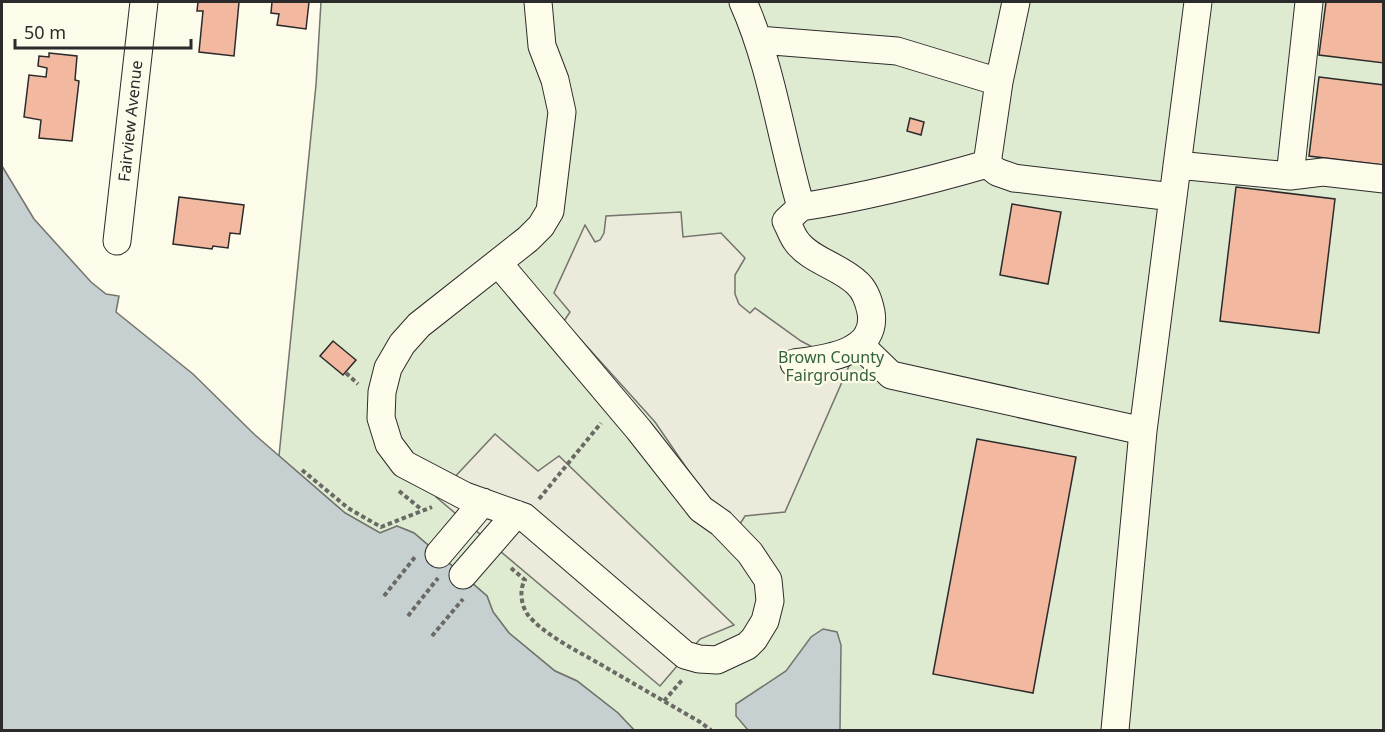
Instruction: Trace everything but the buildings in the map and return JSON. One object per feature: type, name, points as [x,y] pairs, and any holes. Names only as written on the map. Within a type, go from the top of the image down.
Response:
[{"type":"street","name":"Fairview Avenue","points":[[117,241],[144,2]]},
{"type":"street","points":[[499,264],[639,430],[702,509],[721,523],[750,553],[768,580],[770,601],[765,621],[747,646],[732,655],[708,661],[685,655],[520,515],[465,496],[404,464],[389,444],[381,418],[382,392],[388,368],[408,337],[419,325],[499,264],[541,226],[550,210],[562,112],[555,80],[542,46],[538,2]]},
{"type":"street","points":[[743,2],[759,39],[787,160],[801,207]]},
{"type":"street","points":[[987,164],[999,82],[1016,2]]},
{"type":"street","points":[[1115,730],[1143,431],[1198,2]]},
{"type":"street","points":[[1290,176],[1308,2]]},
{"type":"street","points":[[759,39],[897,51],[999,82]]},
{"type":"street","points":[[794,363],[831,358],[860,345],[872,328],[867,296],[859,284],[819,260],[797,243],[786,221],[801,207],[844,201],[915,185],[987,164]]},
{"type":"street","points":[[987,164],[997,172],[1014,178],[1173,197]]},
{"type":"street","points":[[1177,165],[1290,176],[1323,172],[1383,179]]},
{"type":"street","points":[[860,345],[891,375],[1143,431]]},
{"type":"street","points":[[447,568],[483,502]]},
{"type":"street","points":[[447,568],[520,515]]},
{"type":"path","points":[[520,515],[602,422]]},
{"type":"path","points":[[302,470],[348,508],[381,527],[422,510]]},
{"type":"path","points":[[384,596],[447,568]]},
{"type":"path","points":[[408,615],[447,568]]},
{"type":"path","points":[[432,636],[447,568]]},
{"type":"path","points":[[512,568],[525,580],[522,585],[522,594],[528,615],[558,640],[711,730]]},
{"type":"green space","name":"Brown County Fairgrounds","points":[[321,2],[1383,2],[1383,730],[634,730],[618,713],[577,681],[555,671],[509,633],[493,612],[487,596],[414,533],[397,526],[380,533],[345,513],[279,456],[316,85]]},
{"type":"shaded area","points":[[2,166],[34,219],[91,282],[106,294],[119,296],[116,312],[193,374],[255,435],[345,513],[380,533],[397,526],[414,533],[487,596],[493,612],[509,633],[555,671],[577,681],[618,713],[634,730],[2,730]]},
{"type":"shaded area","points":[[681,212],[683,237],[721,233],[745,258],[735,275],[735,294],[739,304],[750,313],[755,308],[801,341],[849,366],[785,512],[745,516],[740,524],[714,508],[655,422],[564,321],[570,312],[554,293],[585,225],[595,242],[600,240],[604,233],[606,216]]},
{"type":"shaded area","points":[[495,434],[538,471],[559,456],[734,625],[700,639],[660,686],[436,497]]},
{"type":"shaded area","points":[[823,629],[837,632],[841,645],[840,730],[748,730],[736,716],[736,704],[786,671],[811,637]]}]
